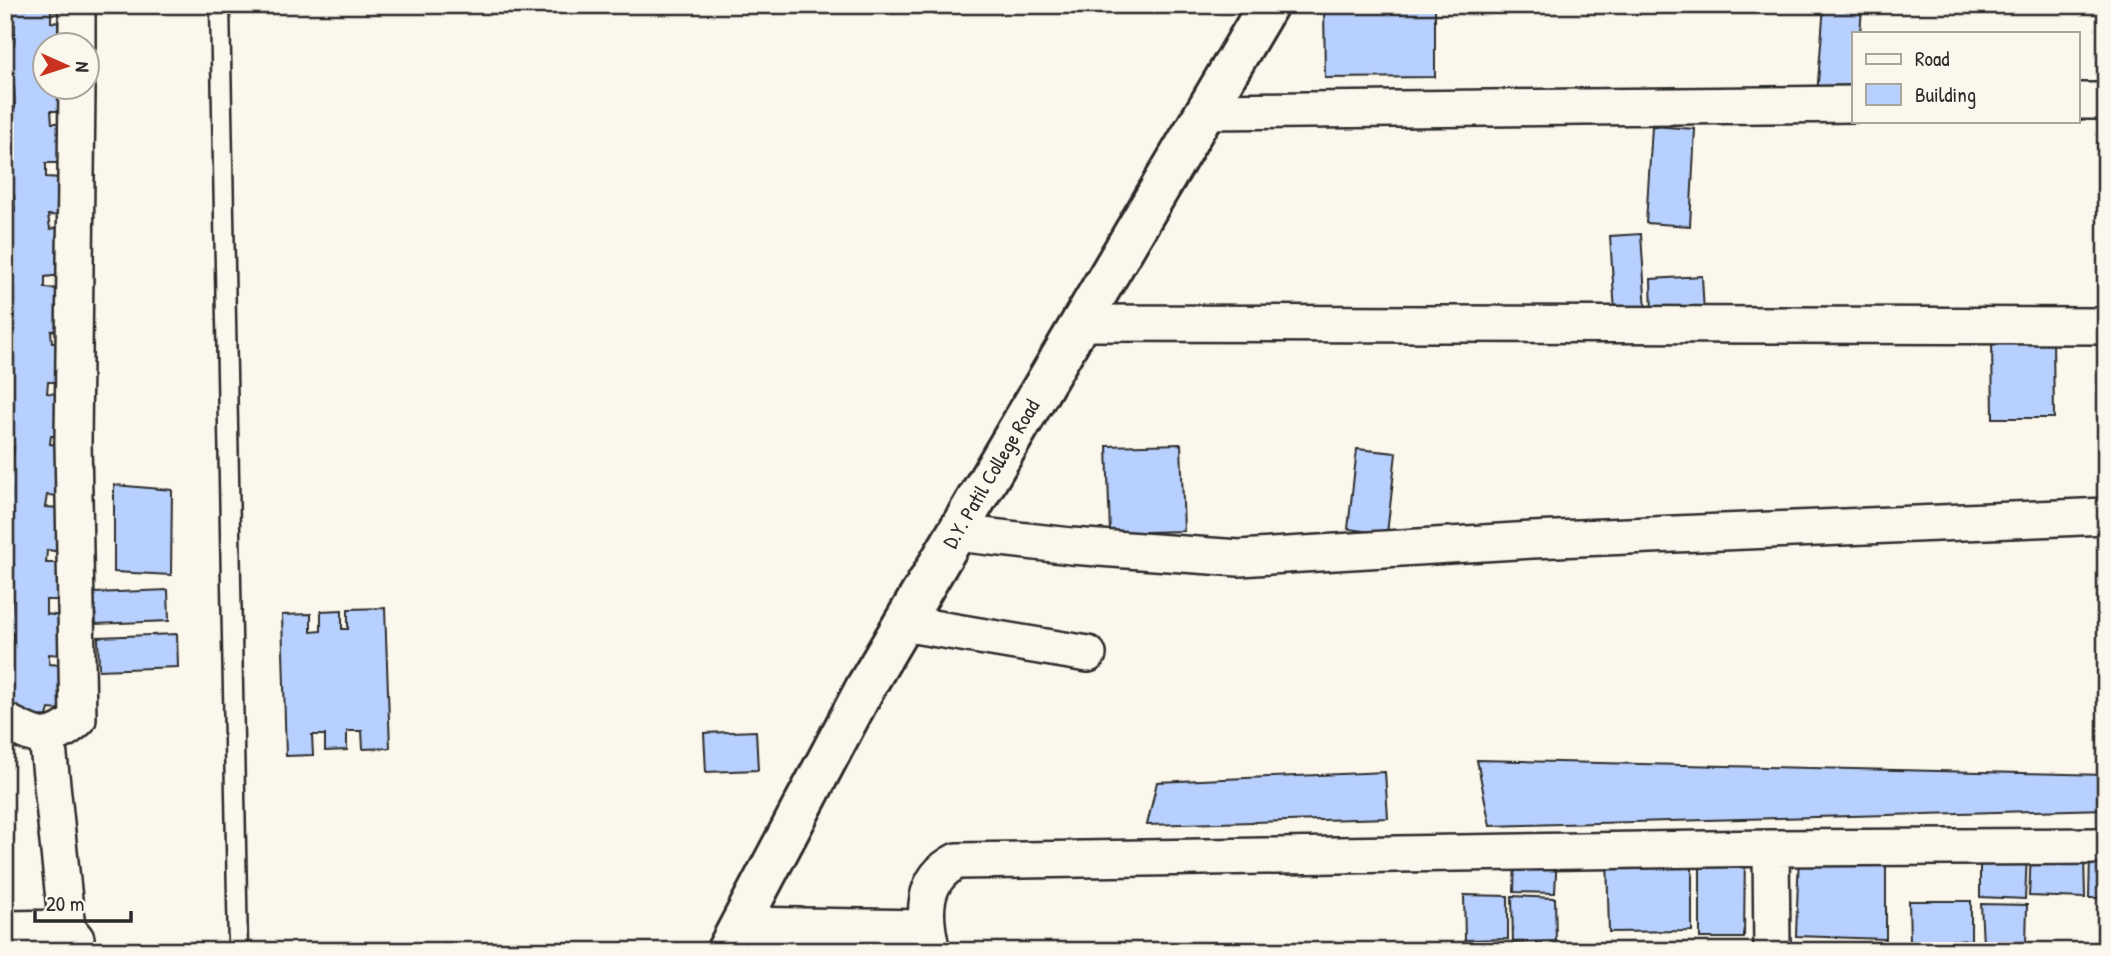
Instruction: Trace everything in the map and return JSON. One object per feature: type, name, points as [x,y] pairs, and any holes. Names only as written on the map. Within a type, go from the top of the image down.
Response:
[{"type":"street","points":[[77,5],[77,32]]},
{"type":"street","name":"D.Y. Patil College Road","points":[[734,938],[865,688],[1268,5]]},
{"type":"street","points":[[2080,102],[2106,101]]},
{"type":"street","points":[[5,721],[26,734],[47,737],[62,733],[78,719],[74,442],[77,102]]},
{"type":"street","points":[[1206,111],[1852,104]]},
{"type":"street","points":[[1080,323],[2106,326]]},
{"type":"street","points":[[956,533],[1071,546],[1239,558],[1532,540],[2106,516]]},
{"type":"street","points":[[902,624],[1088,654]]},
{"type":"street","points":[[5,929],[72,939],[47,737]]},
{"type":"street","points":[[734,938],[929,939],[928,894],[940,870],[957,861],[1771,848],[2106,846]]},
{"type":"street","points":[[1771,848],[1772,951]]},
{"type":"lane","points":[[220,5],[238,951]]},
{"type":"building","points":[[5,5],[65,5],[64,12],[51,11],[51,22],[64,23],[64,32],[32,32],[32,102],[64,102],[65,111],[51,111],[52,123],[65,123],[61,163],[46,163],[46,177],[62,178],[65,216],[48,215],[50,229],[65,226],[61,275],[45,277],[45,288],[63,289],[65,328],[51,331],[52,343],[66,342],[62,382],[48,382],[47,393],[63,395],[62,436],[51,436],[50,444],[67,446],[59,496],[47,495],[45,507],[61,508],[62,552],[47,550],[46,563],[63,563],[62,600],[46,600],[46,614],[62,616],[61,655],[49,654],[49,664],[62,665],[60,710],[49,709],[47,716],[13,717],[5,709],[5,650],[12,648],[13,633],[5,632],[5,615],[11,615],[12,598],[5,599],[5,582],[12,582],[14,565],[5,564],[5,544],[13,544],[13,527],[5,527],[5,507],[10,507],[11,490],[5,491],[5,465],[11,466],[14,447],[5,446],[8,433],[5,432],[12,431],[12,409],[5,410],[5,396],[12,396],[10,382],[5,381],[5,342],[9,342],[9,328],[5,326],[11,324],[12,307],[5,307],[5,288],[12,288],[13,271],[5,270],[5,247],[12,248],[13,227],[5,226],[5,213],[15,211],[14,195],[5,194],[5,178],[11,179],[12,165],[5,164],[5,143],[14,142],[14,124],[5,124],[5,108],[15,108],[14,87],[5,88],[5,71],[13,70],[13,60],[5,61],[5,46],[14,45],[15,25],[5,23]]},
{"type":"building","points":[[1435,5],[1435,77],[1325,78],[1324,6]]},
{"type":"building","points":[[1824,5],[1862,8],[1860,32],[1852,32],[1852,97],[1817,95]]},
{"type":"building","points":[[1652,126],[1695,129],[1690,226],[1646,223]]},
{"type":"building","points":[[1641,234],[1646,311],[1615,313],[1610,236]]},
{"type":"building","points":[[1702,276],[1704,314],[1652,317],[1651,279]]},
{"type":"building","points":[[2053,340],[2054,418],[1993,418],[1992,341]]},
{"type":"building","points":[[1181,444],[1184,531],[1110,533],[1107,446]]},
{"type":"building","points":[[1357,449],[1396,453],[1387,534],[1348,529]]},
{"type":"building","points":[[114,485],[172,490],[171,575],[114,572]]},
{"type":"building","points":[[168,590],[169,621],[96,624],[94,593]]},
{"type":"building","points":[[385,608],[390,748],[363,749],[362,731],[347,731],[347,750],[325,751],[325,735],[312,735],[313,755],[286,756],[282,615],[311,614],[311,632],[321,631],[321,611],[342,610],[342,629],[348,629],[348,609]]},
{"type":"building","points":[[177,634],[178,667],[99,670],[98,637]]},
{"type":"building","points":[[756,731],[758,770],[706,772],[704,733]]},
{"type":"building","points":[[1477,760],[2106,775],[2106,809],[1490,826]]},
{"type":"building","points":[[1385,772],[1388,818],[1147,825],[1157,782]]},
{"type":"building","points":[[1745,851],[1744,938],[1700,938],[1700,853]]},
{"type":"building","points":[[1799,852],[1886,852],[1886,939],[1796,936]]},
{"type":"building","points":[[1980,853],[2027,854],[2025,899],[1980,897]]},
{"type":"building","points":[[2031,853],[2084,854],[2085,898],[2029,896]]},
{"type":"building","points":[[1557,854],[1555,893],[1514,892],[1515,856]]},
{"type":"building","points":[[2090,855],[2106,855],[2106,898],[2089,898]]},
{"type":"building","points":[[1692,856],[1692,931],[1609,932],[1607,857]]},
{"type":"building","points":[[1464,895],[1508,896],[1508,939],[1465,940]]},
{"type":"building","points":[[1512,896],[1555,898],[1556,941],[1513,943]]},
{"type":"building","points":[[1909,901],[1971,901],[1971,940],[1910,942]]},
{"type":"building","points":[[1981,904],[2027,905],[2026,944],[1983,945]]},
{"type":"building","points":[[5,945],[65,946],[65,951],[5,951]]}]
